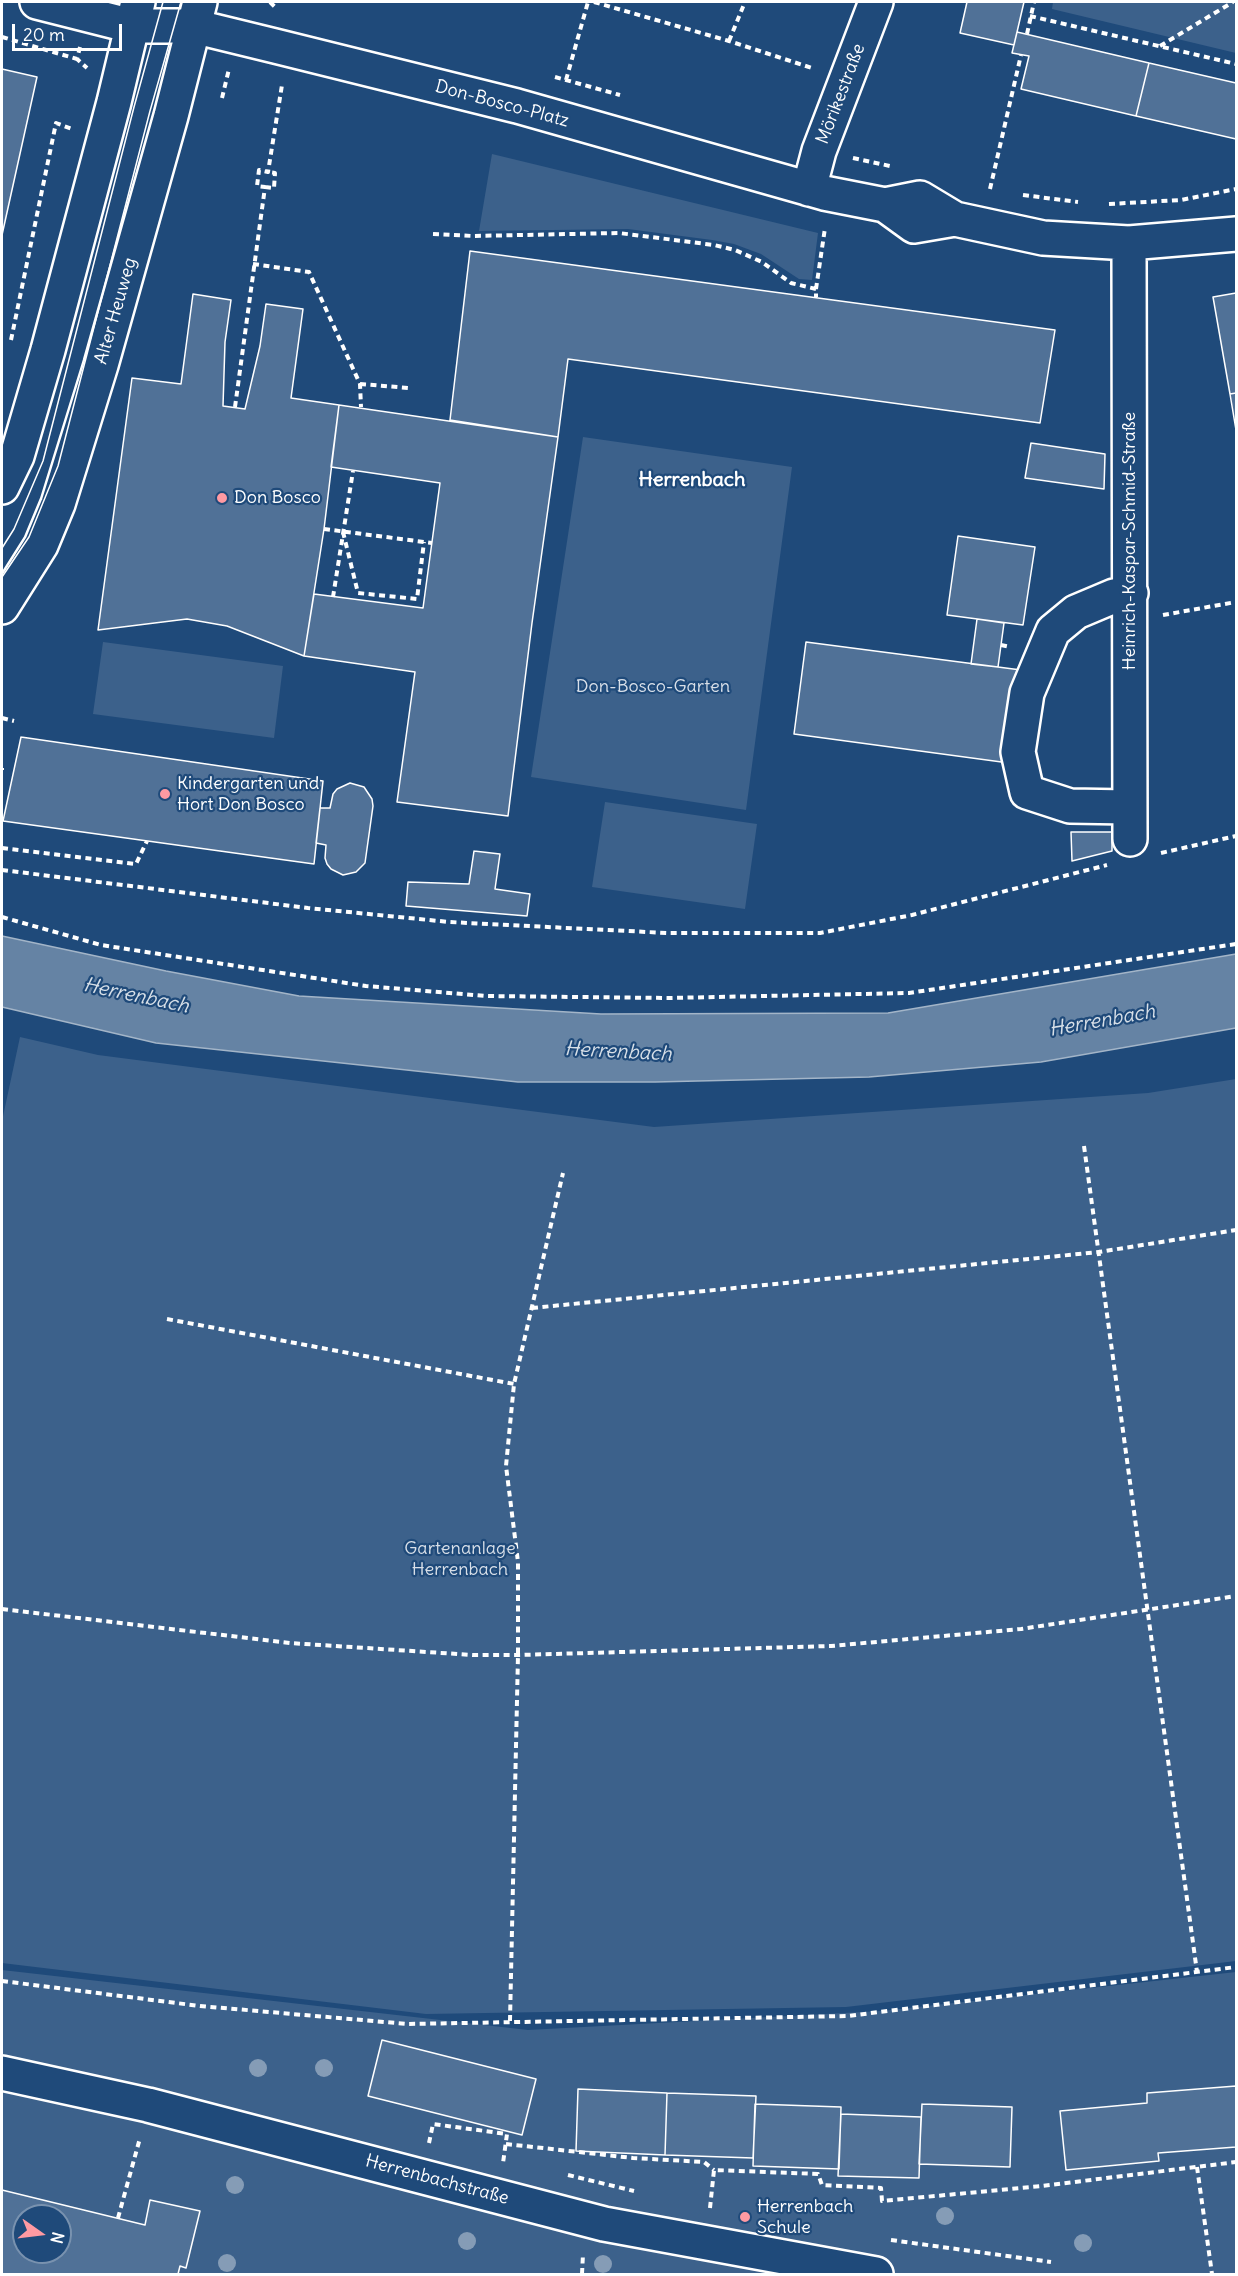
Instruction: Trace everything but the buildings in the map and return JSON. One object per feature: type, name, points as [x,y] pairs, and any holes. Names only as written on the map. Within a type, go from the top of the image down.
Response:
[{"type":"street","points":[[37,2],[135,14],[196,14]]},
{"type":"street","points":[[165,2],[196,14]]},
{"type":"street","name":"Mörikestraße","points":[[809,189],[819,151],[876,2]]},
{"type":"street","points":[[2,487],[17,456],[48,350],[135,14]]},
{"type":"street","name":"Don-Bosco-Platz","points":[[196,14],[809,189],[885,205],[920,198],[955,219],[1043,238],[1129,243]]},
{"type":"street","name":"Alter Heuweg","points":[[2,607],[41,545],[58,504],[101,365],[171,116],[196,14]]},
{"type":"street","points":[[1129,243],[1236,234]]},
{"type":"street","name":"Heinrich-Kaspar-Schmid-Straße","points":[[1129,243],[1131,841]]},
{"type":"street","points":[[1131,607],[1114,596],[1076,612],[1053,631],[1026,693],[1018,752],[1027,792],[1070,806],[1131,841]]},
{"type":"street","name":"Herrenbachstraße","points":[[2,2073],[148,2105],[604,2224],[876,2274]]},
{"type":"path","points":[[270,2],[277,10],[288,12]]},
{"type":"path","points":[[277,10],[278,2]]},
{"type":"path","points":[[566,80],[588,2]]},
{"type":"path","points":[[594,2],[814,68]]},
{"type":"path","points":[[729,41],[745,2]]},
{"type":"path","points":[[1027,34],[1034,2]]},
{"type":"path","points":[[1160,46],[1233,2]]},
{"type":"path","points":[[1030,16],[1236,64]]},
{"type":"path","points":[[2,37],[77,59]]},
{"type":"path","points":[[990,190],[1021,55]]},
{"type":"path","points":[[544,74],[623,96]]},
{"type":"path","points":[[268,172],[283,84]]},
{"type":"path","points":[[11,341],[56,123],[76,130]]},
{"type":"path","points":[[819,151],[895,167]]},
{"type":"path","points":[[259,170],[268,172],[275,173],[274,188],[256,186],[259,170]]},
{"type":"path","points":[[235,407],[265,187]]},
{"type":"path","points":[[979,187],[1000,192]]},
{"type":"path","points":[[1107,204],[1181,200],[1236,189]]},
{"type":"path","points":[[1022,194],[1086,203]]},
{"type":"path","points":[[433,234],[483,236],[619,233],[714,245],[735,250],[762,262],[791,283],[816,289]]},
{"type":"path","points":[[816,297],[824,234]]},
{"type":"path","points":[[253,264],[309,272],[360,384],[361,407]]},
{"type":"path","points":[[360,384],[410,388]]},
{"type":"path","points":[[333,597],[353,471]]},
{"type":"path","points":[[324,529],[432,543]]},
{"type":"path","points":[[343,532],[358,593],[417,599],[424,542]]},
{"type":"path","points":[[1131,607],[1236,602]]},
{"type":"path","points":[[2,718],[14,721]]},
{"type":"path","points":[[2,870],[308,909],[450,922],[667,933],[820,933],[912,915],[1131,841],[1236,836]]},
{"type":"path","points":[[2,848],[136,864],[147,841]]},
{"type":"path","points":[[2,917],[101,945],[366,986],[486,996],[669,998],[909,993],[1236,944]]},
{"type":"path","points":[[1084,1146],[1197,1972]]},
{"type":"path","points":[[510,2021],[518,1562],[506,1466],[514,1384],[563,1173]]},
{"type":"path","points":[[532,1308],[1099,1252],[1236,1230]]},
{"type":"path","points":[[167,1319],[514,1384]]},
{"type":"path","points":[[2,1609],[290,1643],[473,1655],[518,1655],[831,1646],[1021,1629],[1236,1596]]},
{"type":"path","points":[[2,1981],[200,2006],[408,2024],[848,2016],[1236,1967]]},
{"type":"path","points":[[118,2218],[148,2105]]},
{"type":"path","points":[[423,2176],[433,2124],[507,2134],[498,2196]]},
{"type":"path","points":[[506,2144],[633,2158],[704,2162],[714,2170],[818,2174],[822,2185],[881,2188],[882,2201],[1042,2186],[1236,2162]]},
{"type":"path","points":[[504,2160],[515,2162]]},
{"type":"path","points":[[1197,2167],[1212,2274]]},
{"type":"path","points":[[699,2206],[710,2209],[714,2170]]},
{"type":"path","points":[[561,2173],[641,2192]]},
{"type":"green space","points":[[1053,2],[1236,2],[1236,53],[1052,9]]},
{"type":"green space","points":[[492,154],[818,233],[812,280],[799,279],[761,254],[734,244],[712,240],[628,229],[479,231]]},
{"type":"green space","name":"Don-Bosco-Garten","points":[[583,437],[792,467],[746,810],[531,777]]},
{"type":"green space","points":[[103,642],[283,666],[274,738],[93,714]]},
{"type":"green space","points":[[605,802],[757,824],[745,909],[592,887]]},
{"type":"green space","name":"Gartenanlage Herrenbach","points":[[20,1037],[98,1055],[654,1127],[1148,1093],[1236,1079],[1236,1961],[846,2007],[426,2014],[2,1963],[2,1121]]},
{"type":"green space","points":[[2,1970],[528,2030],[881,2011],[1236,1972],[1236,2274],[2,2274]]},
{"type":"water","points":[[2,936],[166,971],[299,996],[601,1014],[888,1013],[1236,954],[1236,1028],[1041,1062],[869,1077],[655,1082],[518,1082],[156,1043],[2,1007]]},
{"type":"tram line","points":[[2,548],[14,529],[43,461],[163,2]]},
{"type":"tram line","points":[[2,577],[29,537],[58,466],[150,111],[181,2]]},
{"type":"place","name":"Don Bosco","points":[[222,498]]},
{"type":"place","name":"Kindergarten und Hort Don Bosco","points":[[165,794]]},
{"type":"place","name":"Herrenbach Schule","points":[[745,2217]]},
{"type":"district","name":"Herrenbach","points":[[692,480]]}]
